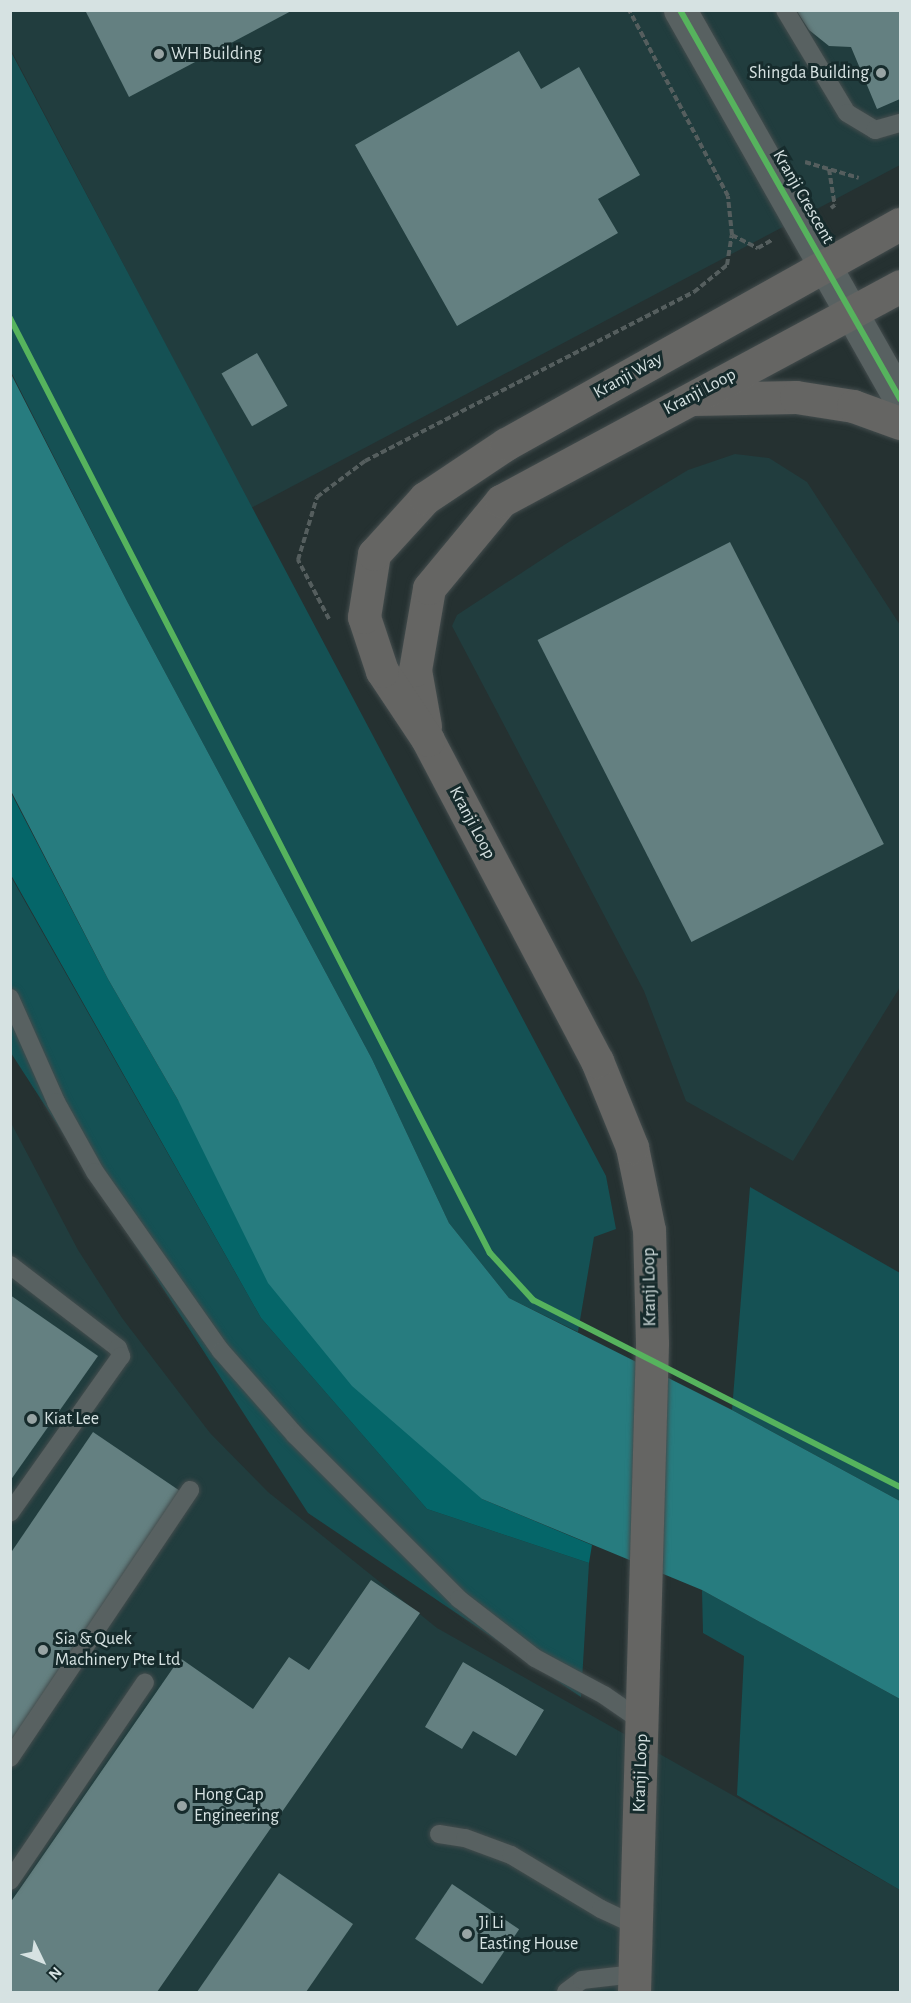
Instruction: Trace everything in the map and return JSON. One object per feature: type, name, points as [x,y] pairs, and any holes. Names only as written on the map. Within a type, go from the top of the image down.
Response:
[{"type":"main road","name":"Kranji Way","points":[[374,554],[425,498],[506,444],[900,224]]},
{"type":"main road","points":[[850,311],[900,286]]},
{"type":"main road","name":"Kranji Loop","points":[[428,740],[415,670],[429,588],[501,501],[850,311]]},
{"type":"main road","points":[[688,399],[796,397],[853,406],[900,423]]},
{"type":"main road","name":"Kranji Loop","points":[[374,554],[364,617],[382,671],[428,740],[597,1061],[632,1147],[649,1230],[652,1343],[643,1610],[643,1722],[635,1983]]},
{"type":"street","name":"Kranji Crescent","points":[[680,10],[900,399]]},
{"type":"lane","points":[[785,10],[847,113],[876,130],[900,123]]},
{"type":"lane","points":[[10,999],[56,1102],[95,1172],[221,1351],[295,1435],[459,1599],[535,1658],[604,1695],[643,1722]]},
{"type":"lane","points":[[10,1266],[118,1348],[121,1356],[10,1513]]},
{"type":"lane","points":[[10,1758],[190,1490]]},
{"type":"lane","points":[[10,1881],[145,1682]]},
{"type":"lane","points":[[439,1834],[465,1838],[511,1855],[601,1909],[636,1925]]},
{"type":"lane","points":[[566,1992],[582,1980],[635,1983]]},
{"type":"path","points":[[332,624],[298,560],[317,497],[365,461],[694,292],[727,265],[732,235],[728,196],[628,10]]},
{"type":"shaded area","points":[[10,11],[900,11],[900,165],[251,508],[11,50]]},
{"type":"shaded area","points":[[10,50],[606,1176],[616,1229],[594,1237],[578,1332],[509,1298],[449,1223],[372,1059],[128,603],[11,372]]},
{"type":"shaded area","points":[[10,372],[128,603],[372,1059],[449,1223],[509,1298],[732,1410],[900,1501],[900,1699],[702,1590],[482,1499],[352,1386],[268,1283],[178,1100],[108,979],[11,791]]},
{"type":"shaded area","points":[[735,454],[769,458],[807,482],[900,625],[900,987],[793,1161],[686,1101],[644,991],[452,626],[457,615],[564,545],[688,470]]},
{"type":"shaded area","points":[[10,791],[108,979],[178,1100],[482,1499],[592,1545],[589,1563],[427,1509],[261,1318],[11,875]]},
{"type":"shaded area","points":[[10,875],[261,1318],[427,1509],[589,1563],[581,1697],[308,1513],[11,1053]]},
{"type":"shaded area","points":[[10,1121],[78,1250],[122,1318],[210,1433],[268,1492],[437,1628],[900,1890],[900,1992],[11,1992]]},
{"type":"shaded area","points":[[750,1187],[900,1273],[900,1501],[732,1410]]},
{"type":"shaded area","points":[[702,1590],[900,1699],[900,1890],[737,1795],[744,1656],[703,1633]]},
{"type":"building","name":"WH Building","points":[[85,10],[293,10],[129,97]]},
{"type":"building","name":"Shingda Building","points":[[796,10],[900,10],[900,99],[877,109],[851,47],[829,46],[809,30]]},
{"type":"building","points":[[519,51],[541,89],[579,67],[640,175],[598,199],[618,233],[457,326],[355,145]]},
{"type":"building","points":[[257,353],[288,406],[252,426],[221,374]]},
{"type":"building","points":[[730,542],[884,844],[691,942],[538,640]]},
{"type":"building","name":"Kiat Lee","points":[[10,1295],[98,1356],[10,1481]]},
{"type":"building","name":"Sia & Quek Machinery Pte Ltd","points":[[93,1432],[183,1493],[10,1746],[10,1554]]},
{"type":"building","name":"Hong Gap Engineering","points":[[371,1580],[420,1613],[157,1992],[10,1992],[10,1903],[180,1658],[253,1709],[289,1657],[309,1670]]},
{"type":"building","points":[[463,1662],[544,1710],[516,1756],[473,1731],[462,1749],[425,1727]]},
{"type":"building","points":[[279,1873],[353,1924],[306,1992],[197,1992]]},
{"type":"building","name":"Ji Li Easting House","points":[[452,1884],[519,1929],[482,1984],[415,1939]]},
{"type":"cycle path","points":[[680,10],[900,399]]},
{"type":"cycle path","points":[[10,318],[490,1253],[533,1300],[900,1487]]},
{"type":"place","name":"WH Building","points":[[159,54]]},
{"type":"place","name":"Shingda Building","points":[[881,73]]},
{"type":"place","name":"Kiat Lee","points":[[32,1419]]},
{"type":"place","name":"Sia & Quek Machinery Pte Ltd","points":[[43,1650]]},
{"type":"place","name":"Hong Gap Engineering","points":[[182,1806]]},
{"type":"place","name":"Ji Li Easting House","points":[[467,1934]]}]
